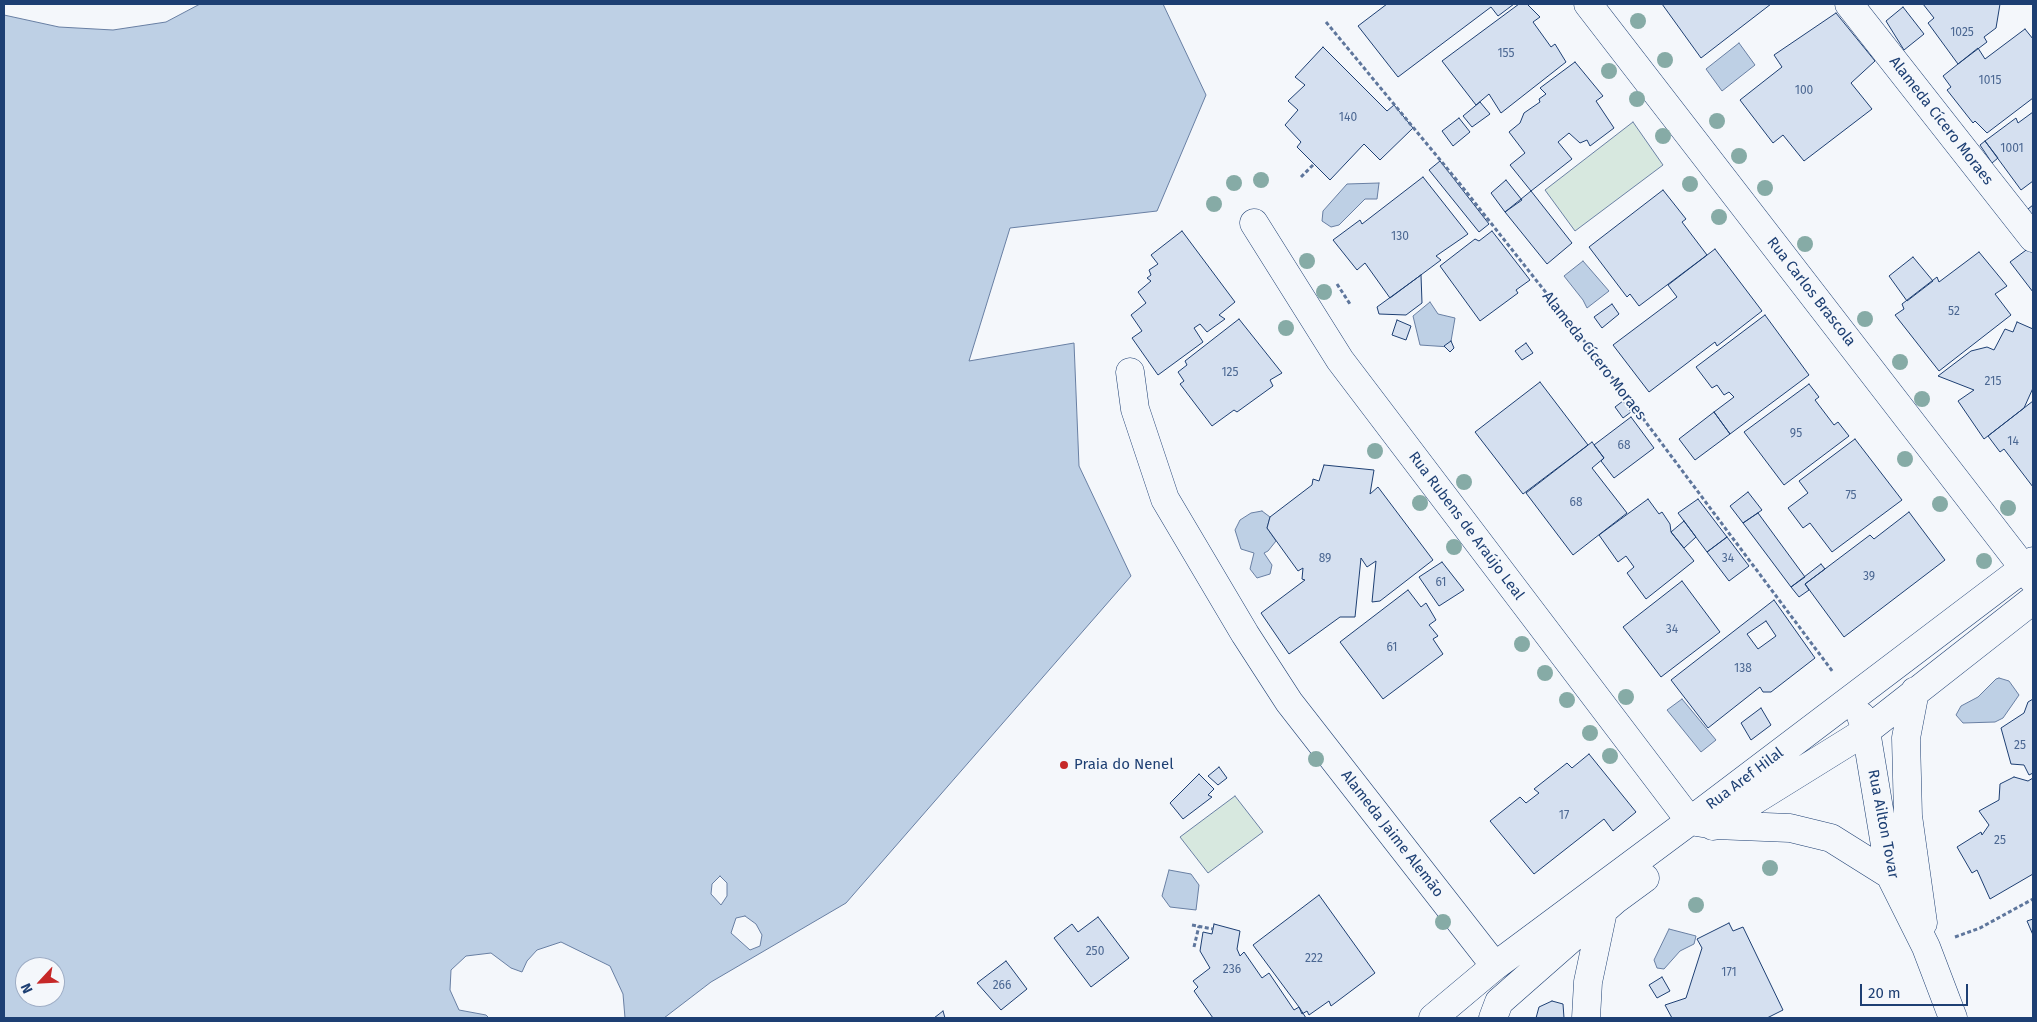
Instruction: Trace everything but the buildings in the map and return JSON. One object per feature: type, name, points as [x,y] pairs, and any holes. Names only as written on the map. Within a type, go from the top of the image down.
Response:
[{"type":"street","name":"Rua Carlos Brascola","points":[[1588,4],[2030,569]]},
{"type":"street","name":"Alameda Cícero Moraes","points":[[1849,4],[2033,238]]},
{"type":"street","name":"Rua Rubens de Araújo Leal","points":[[1254,223],[1340,360],[1703,823]]},
{"type":"street","name":"Alameda Jaime Alemão","points":[[1130,372],[1135,409],[1165,499],[1245,634],[1289,702],[1495,966]]},
{"type":"street","name":"Rua Aref Hilal","points":[[1493,1018],[1499,1002],[1703,823],[1851,697],[2030,569]]},
{"type":"street","name":"Rua Aref Hilal","points":[[1433,1018],[1462,1008],[1495,966],[1703,823],[1866,731],[2033,600]]},
{"type":"street","name":"Rua Ailton Tovar","points":[[1916,691],[1906,738],[1908,816],[1926,947]]},
{"type":"street","name":"Rua Ailton Tovar","points":[[1851,697],[1860,712],[1866,731],[1890,875],[1926,947],[1953,1018]]},
{"type":"street","points":[[1703,823],[1790,828],[1831,838],[1890,875]]},
{"type":"street","points":[[1586,1018],[1588,982],[1603,911]]},
{"type":"path","name":"Alameda Cícero Moraes","points":[[1326,22],[1460,184],[1597,357],[1851,697]]},
{"type":"path","points":[[1301,177],[1314,164]]},
{"type":"path","points":[[1337,284],[1350,304]]},
{"type":"path","points":[[1926,947],[1980,928],[2033,899]]},
{"type":"path","points":[[1192,925],[1213,929]]},
{"type":"path","points":[[1194,947],[1198,926]]},
{"type":"shaded area","points":[[1633,122],[1663,165],[1575,231],[1545,190]]},
{"type":"shaded area","points":[[1235,796],[1263,832],[1208,873],[1180,837]]},
{"type":"water","points":[[200,4],[1163,4],[1206,95],[1157,211],[1010,228],[969,361],[1074,343],[1079,466],[1131,576],[846,903],[711,982],[664,1018],[625,1018],[623,994],[610,966],[561,942],[537,950],[527,961],[522,972],[511,968],[491,953],[466,956],[451,970],[450,990],[459,1010],[486,1015],[489,1018],[4,1018],[4,15],[59,27],[113,30],[166,22]],"holes":[[[720,876],[727,883],[727,896],[721,905],[711,894],[712,884]],[[745,916],[756,924],[762,935],[760,946],[750,950],[731,933],[736,918]]]},
{"type":"water","points":[[1739,43],[1755,65],[1722,91],[1706,69]]},
{"type":"water","points":[[1379,183],[1377,199],[1365,199],[1339,225],[1331,227],[1322,221],[1323,211],[1347,184]]},
{"type":"water","points":[[1583,261],[1609,291],[1587,308],[1564,276]]},
{"type":"water","points":[[1430,302],[1438,314],[1455,318],[1450,347],[1420,345],[1413,316]]},
{"type":"water","points":[[1262,511],[1270,517],[1267,528],[1276,541],[1264,553],[1272,565],[1270,574],[1257,578],[1250,569],[1254,553],[1241,549],[1235,530],[1240,520],[1251,513]]},
{"type":"water","points":[[1999,678],[2009,681],[2019,695],[2003,718],[1995,722],[1963,723],[1956,715],[1961,706],[1978,697]]},
{"type":"water","points":[[1682,699],[1716,740],[1701,752],[1667,710]]},
{"type":"water","points":[[1169,870],[1191,874],[1199,885],[1196,910],[1170,907],[1162,896]]},
{"type":"water","points":[[1669,929],[1696,936],[1694,944],[1680,951],[1664,969],[1657,968],[1654,960]]},
{"type":"place","name":"Praia do Nenel","points":[[1064,765]]}]
